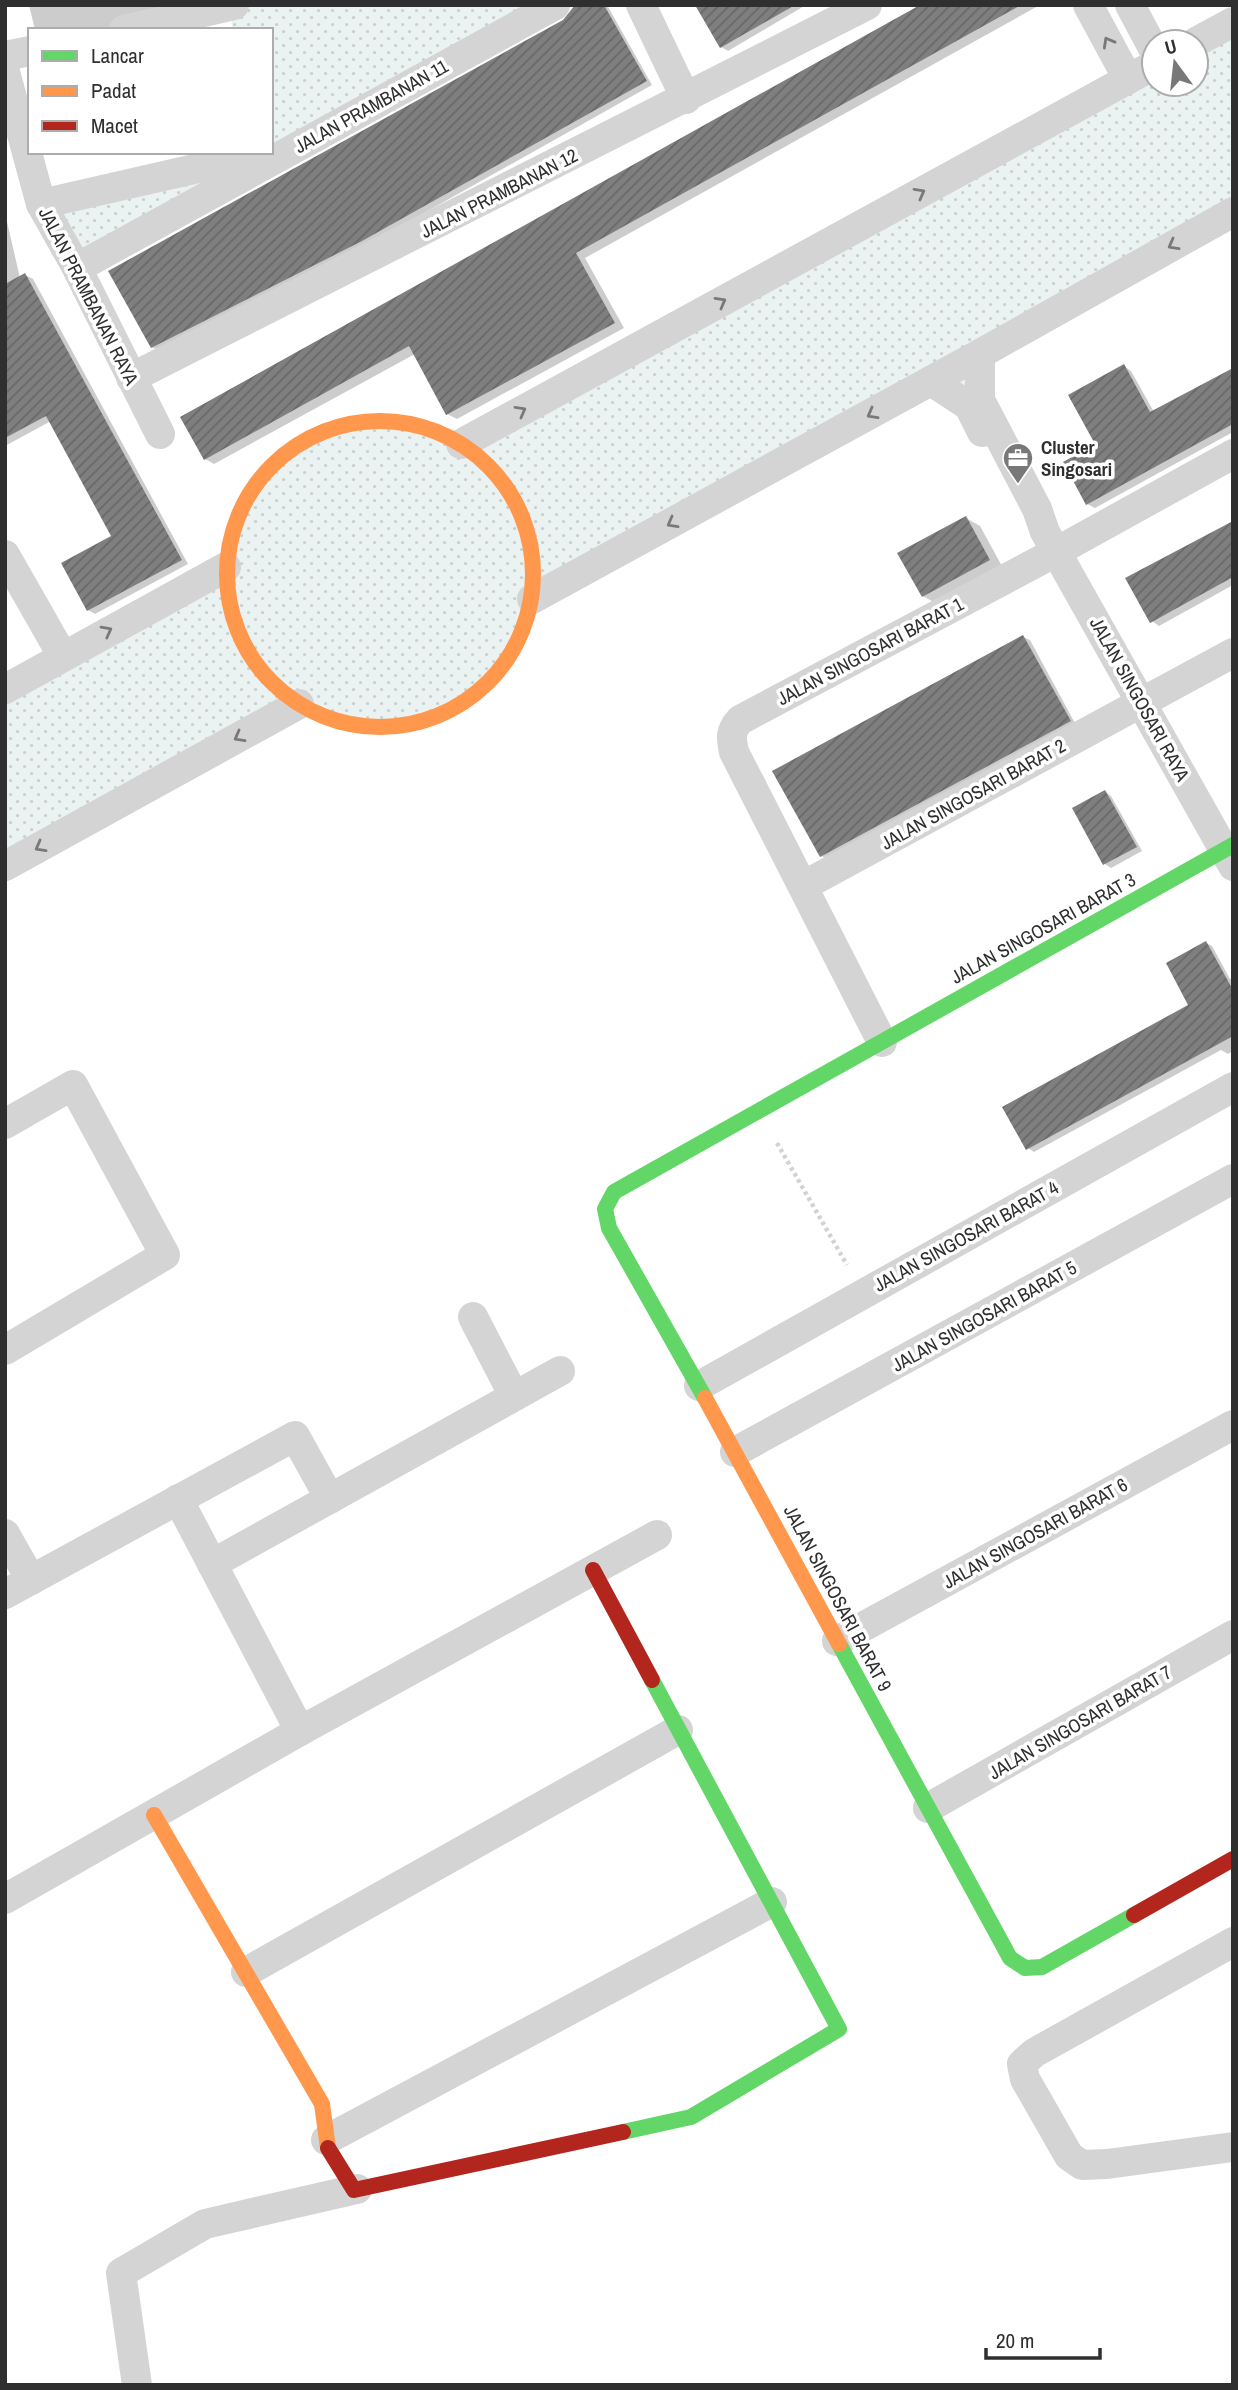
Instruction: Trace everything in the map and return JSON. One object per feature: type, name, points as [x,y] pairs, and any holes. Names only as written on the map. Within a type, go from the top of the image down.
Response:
[{"type":"street","name":"JALAN PRAMBANAN 11","points":[[273,149],[555,5]]},
{"type":"street","points":[[641,5],[686,99]]},
{"type":"street","name":"JALAN PRAMBANAN 12","points":[[131,378],[867,5]]},
{"type":"street","points":[[1088,5],[1128,79]]},
{"type":"street","points":[[1130,5],[1142,28]]},
{"type":"street","points":[[138,28],[232,14]]},
{"type":"street","points":[[1210,34],[1233,22]]},
{"type":"street","points":[[5,56],[28,51]]},
{"type":"street","name":"JALAN PRAMBANAN RAYA","points":[[5,72],[41,204],[77,268],[160,434]]},
{"type":"street","points":[[461,444],[1140,73]]},
{"type":"street","name":"JALAN PRAMBANAN 11","points":[[77,268],[256,158]]},
{"type":"street","points":[[41,204],[256,158]]},
{"type":"street","points":[[532,599],[1233,212]]},
{"type":"street","points":[[980,354],[974,403],[1019,498],[1051,542]]},
{"type":"street","points":[[931,381],[974,403]]},
{"type":"street","points":[[379,421],[408,423],[436,431],[461,444],[485,462],[505,485],[520,511],[530,539],[534,569],[532,599],[520,636],[492,679],[470,698],[443,713],[415,723],[385,727],[355,725],[326,718],[299,704],[277,688],[247,651],[233,620],[226,567],[231,538],[240,511],[274,464],[296,446],[322,433],[350,424],[379,421]]},
{"type":"street","name":"JALAN SINGOSARI BARAT 1","points":[[882,1042],[734,752],[731,738],[733,729],[740,720],[1051,542],[1233,454]]},
{"type":"street","name":"JALAN SINGOSARI RAYA","points":[[1051,542],[1230,854]]},
{"type":"street","points":[[5,555],[62,656]]},
{"type":"street","points":[[5,689],[226,567]]},
{"type":"street","name":"JALAN SINGOSARI BARAT 2","points":[[803,886],[1233,653]]},
{"type":"street","points":[[5,866],[299,704]]},
{"type":"street","name":"JALAN SINGOSARI BARAT 3","points":[[609,1228],[605,1209],[614,1192],[882,1042],[1230,854]]},
{"type":"street","points":[[5,1124],[68,1077],[165,1255],[5,1350]]},
{"type":"street","name":"JALAN SINGOSARI BARAT 4","points":[[699,1386],[1233,1087]]},
{"type":"street","name":"JALAN SINGOSARI BARAT 5","points":[[735,1452],[1233,1179]]},
{"type":"street","name":"JALAN SINGOSARI BARAT 9","points":[[609,1228],[699,1386],[1010,1958],[1025,1968],[1042,1966],[1233,1858]]},
{"type":"street","points":[[473,1317],[514,1396]]},
{"type":"street","points":[[212,1564],[559,1371]]},
{"type":"street","name":"JALAN SINGOSARI BARAT 6","points":[[837,1641],[1233,1425]]},
{"type":"street","points":[[5,1594],[295,1436],[330,1499]]},
{"type":"street","points":[[178,1499],[300,1731]]},
{"type":"street","points":[[5,1534],[31,1580]]},
{"type":"street","points":[[7,1894],[657,1535]]},
{"type":"street","points":[[137,2385],[121,2273],[205,2224],[691,2117],[839,2029],[593,1570]]},
{"type":"street","name":"JALAN SINGOSARI BARAT 7","points":[[928,1808],[1233,1635]]},
{"type":"street","points":[[246,1972],[678,1730]]},
{"type":"street","points":[[154,1815],[322,2104],[326,2145],[354,2190],[357,2189]]},
{"type":"street","points":[[326,2140],[772,1902]]},
{"type":"street","points":[[1233,1942],[1034,2053],[1022,2064],[1026,2079],[1069,2156],[1082,2165],[1233,2147]]},
{"type":"path","points":[[759,1112],[864,1294]]},
{"type":"shaded area","points":[[555,5],[77,268],[41,204],[262,154],[273,154],[273,28],[233,28],[229,6]]},
{"type":"shaded area","points":[[1233,22],[1233,212],[980,354],[980,400],[931,381],[532,599],[518,641],[498,672],[481,689],[443,713],[399,726],[377,727],[339,721],[299,704],[5,866],[5,689],[226,567],[233,531],[241,510],[254,488],[288,453],[332,430],[381,422],[421,426],[461,444],[1140,73],[1140,98],[1210,98],[1210,34]]},
{"type":"building","points":[[575,5],[604,5],[647,81],[362,241],[151,348],[108,271],[563,20]]},
{"type":"building","points":[[695,5],[795,5],[720,48]]},
{"type":"building","points":[[920,5],[1021,5],[576,253],[615,323],[446,415],[409,346],[204,460],[180,417]]},
{"type":"building","points":[[25,273],[182,560],[87,611],[61,563],[111,536],[46,416],[5,438],[5,284]]},
{"type":"building","points":[[1124,364],[1150,412],[1233,368],[1233,424],[1086,505],[1063,462],[1095,444],[1068,395]]},
{"type":"building","points":[[966,516],[990,560],[922,597],[897,553]]},
{"type":"building","points":[[1233,521],[1233,577],[1150,623],[1125,578]]},
{"type":"building","points":[[1023,635],[1071,721],[820,857],[772,771]]},
{"type":"building","points":[[1105,790],[1137,847],[1103,865],[1072,808]]},
{"type":"building","points":[[1206,941],[1233,990],[1233,1036],[1026,1150],[1002,1107],[1188,1005],[1166,963]]},
{"type":"traffic: fast","points":[[705,1398],[609,1228],[605,1209],[614,1192],[1233,845]]},
{"type":"traffic: fast","points":[[839,1644],[1010,1958],[1025,1968],[1042,1967],[1134,1915]]},
{"type":"traffic: fast","points":[[623,2132],[691,2117],[839,2029],[652,1680]]},
{"type":"traffic: slow","points":[[380,421],[410,424],[439,433],[465,447],[488,466],[507,489],[521,515],[530,544],[533,574],[530,604],[521,633],[507,659],[488,682],[465,701],[439,715],[410,724],[380,727],[350,724],[321,715],[295,701],[272,682],[253,659],[239,633],[230,604],[227,574],[230,544],[239,515],[253,489],[272,466],[295,447],[321,433],[350,424],[380,421]]},
{"type":"traffic: slow","points":[[705,1398],[839,1644]]},
{"type":"traffic: slow","points":[[154,1815],[322,2104],[328,2148]]},
{"type":"traffic: jam","points":[[593,1570],[652,1680]]},
{"type":"traffic: jam","points":[[1134,1915],[1233,1859]]},
{"type":"traffic: jam","points":[[328,2148],[354,2190],[623,2132]]},
{"type":"place","name":"Cluster Singosari","points":[[1018,485]]}]
